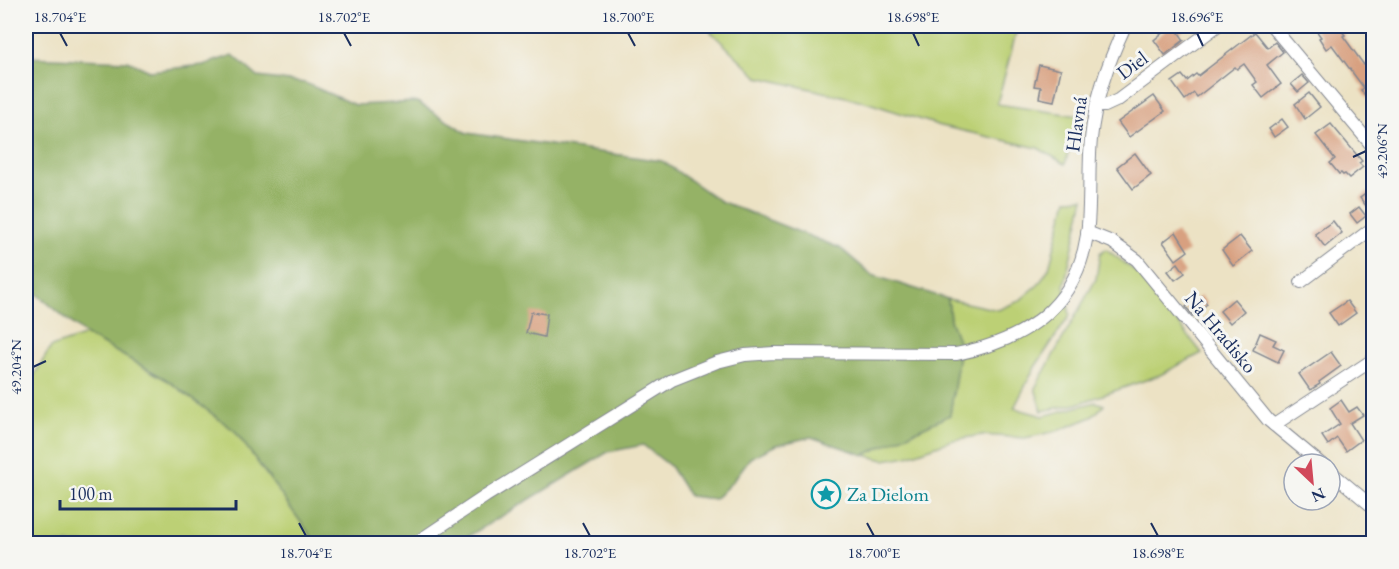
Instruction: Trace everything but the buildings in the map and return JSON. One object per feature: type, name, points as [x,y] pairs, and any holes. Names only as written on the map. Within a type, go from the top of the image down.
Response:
[{"type":"street","name":"Hlavná","points":[[414,543],[672,380],[717,362],[774,353],[956,354],[983,349],[1009,340],[1039,322],[1066,292],[1083,254],[1087,232],[1091,138],[1096,106],[1104,76],[1125,26]]},
{"type":"street","name":"Diel","points":[[1096,106],[1105,106],[1118,100],[1216,26]]},
{"type":"street","points":[[1272,26],[1374,148]]},
{"type":"street","points":[[1301,282],[1374,227]]},
{"type":"street","name":"Na Hradisko","points":[[1087,232],[1112,242],[1137,260],[1274,425],[1307,452]]},
{"type":"street","points":[[1274,425],[1374,359]]},
{"type":"street","points":[[1342,481],[1374,508]]},
{"type":"green space","points":[[712,26],[1018,26],[997,104],[1079,116],[1065,164],[1038,148],[941,126],[859,100],[758,77],[711,32]]},
{"type":"green space","points":[[233,55],[258,77],[305,83],[355,105],[417,102],[467,133],[662,161],[720,201],[840,248],[872,275],[948,299],[950,320],[960,346],[950,415],[864,455],[811,437],[776,445],[750,458],[733,481],[715,499],[689,496],[670,466],[643,445],[608,452],[457,543],[316,543],[235,431],[167,380],[86,335],[33,291],[26,292],[26,57],[128,61],[150,71],[203,65]]},
{"type":"green space","points":[[1084,198],[1064,286],[1070,315],[1035,367],[1014,408],[1043,416],[1096,402],[1104,405],[1092,417],[1057,431],[1025,438],[982,435],[953,440],[908,456],[884,460],[864,455],[950,415],[960,346],[950,320],[948,299],[998,310],[1019,301],[1039,284],[1049,268],[1067,199]]},
{"type":"green space","points":[[1106,249],[1139,274],[1202,353],[1160,375],[1077,404],[1042,411],[1035,388],[1096,279],[1100,253]]},
{"type":"green space","points":[[86,335],[167,380],[235,431],[316,543],[26,544],[26,393],[28,385],[51,347]]},
{"type":"place","name":"Za Dielom","points":[[826,494]]}]
